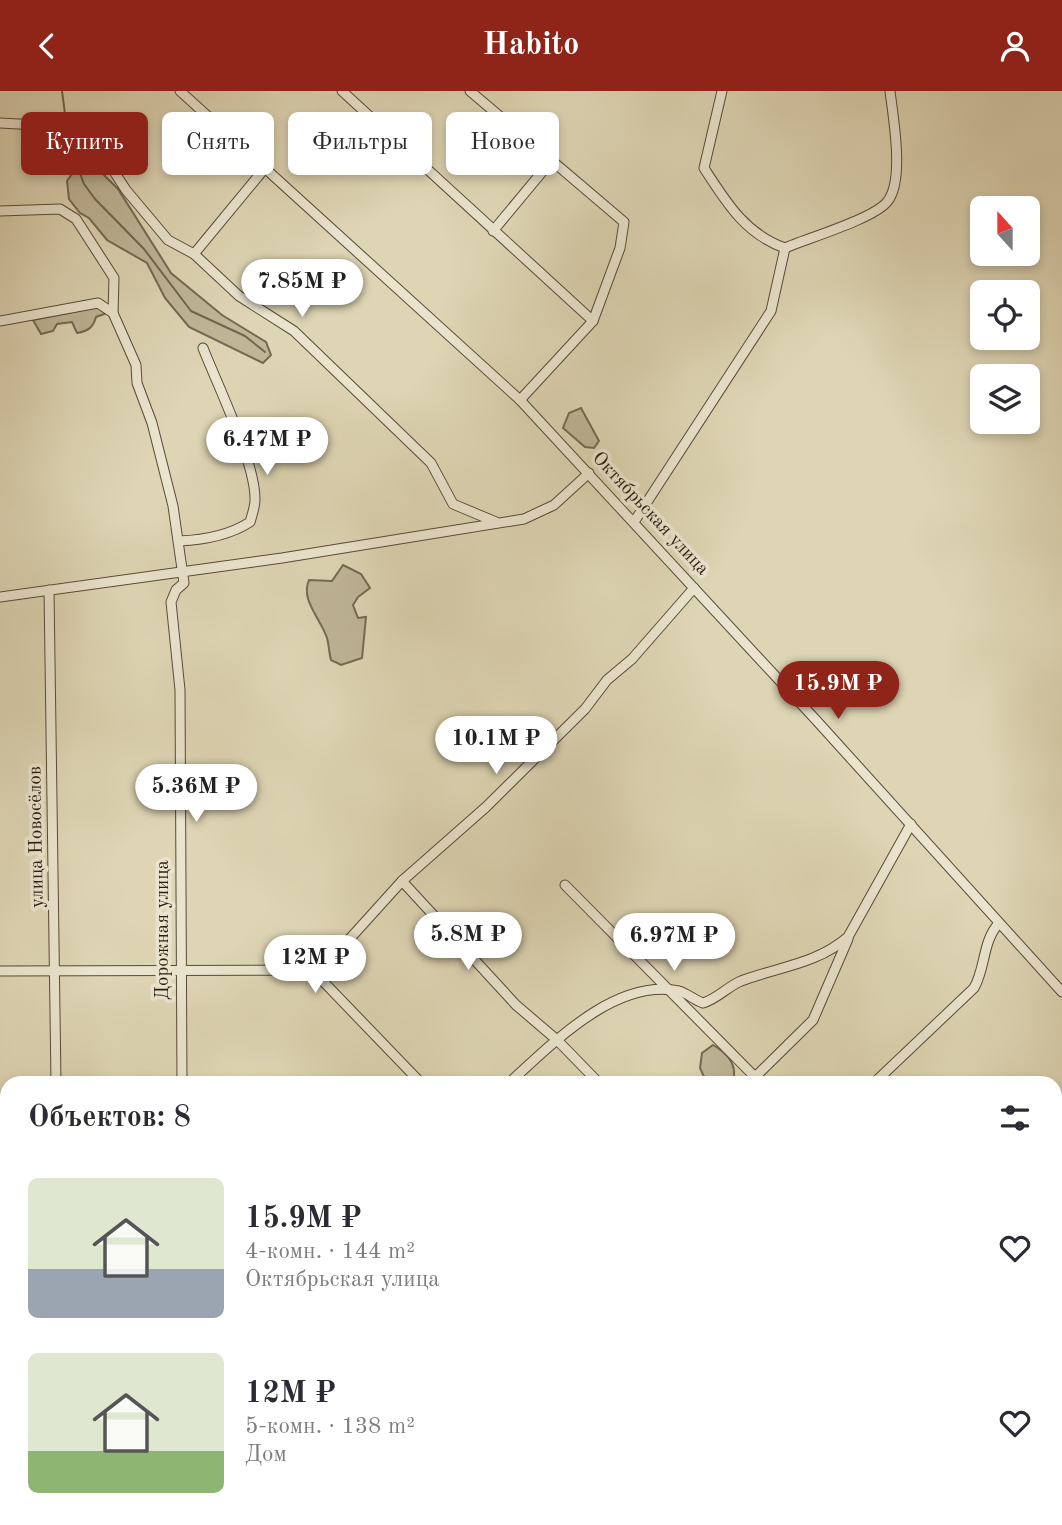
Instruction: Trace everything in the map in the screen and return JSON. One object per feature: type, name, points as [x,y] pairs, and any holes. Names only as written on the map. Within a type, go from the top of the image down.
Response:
[{"type":"street","name":"Октябрьская улица","points":[[180,91],[203,112]]},
{"type":"street","points":[[342,91],[593,321]]},
{"type":"street","points":[[470,91],[495,112]]},
{"type":"street","points":[[722,91],[704,168],[734,214],[751,230],[785,248],[872,213],[889,200],[895,187],[896,157],[890,91]]},
{"type":"street","points":[[0,123],[21,124]]},
{"type":"street","points":[[520,400],[593,321],[620,248],[624,222],[559,166]]},
{"type":"street","points":[[116,175],[168,240],[194,254],[239,296],[293,331],[431,463],[453,504],[484,520],[501,524]]},
{"type":"street","points":[[194,254],[259,175]]},
{"type":"street","name":"Октябрьская улица","points":[[273,175],[520,400],[1062,992]]},
{"type":"street","points":[[493,231],[540,175]]},
{"type":"street","points":[[0,211],[60,209],[76,219],[108,265],[114,278],[113,313],[136,365],[137,383],[152,423],[179,541],[183,571]]},
{"type":"street","points":[[634,522],[771,311],[785,248]]},
{"type":"street","points":[[0,321],[98,303],[113,292]]},
{"type":"street","points":[[98,303],[113,313]]},
{"type":"street","points":[[179,541],[197,540],[239,529],[250,522],[256,502],[254,486],[230,414],[203,348]]},
{"type":"street","points":[[0,597],[501,524],[542,512],[589,473]]},
{"type":"street","name":"Дорожная улица","points":[[182,1076],[180,690],[171,602],[176,590],[184,583],[183,571]]},
{"type":"street","points":[[317,975],[402,881],[486,807],[585,709],[607,680],[632,659],[694,587]]},
{"type":"street","name":"улица Новосёлов","points":[[49,590],[56,1076]]},
{"type":"street","points":[[760,1076],[813,1020],[848,937],[911,824]]},
{"type":"street","points":[[402,881],[516,1005],[557,1040],[592,1076]]},
{"type":"street","points":[[565,885],[671,991],[750,1076]]},
{"type":"street","points":[[881,1076],[974,988],[979,980],[988,938],[999,923]]},
{"type":"street","points":[[517,1076],[557,1040],[616,998],[639,990],[671,991],[683,993],[703,1003],[711,1001],[742,981],[821,956],[848,937]]},
{"type":"street","points":[[0,971],[293,969],[317,975],[414,1076]]},
{"type":"shaded area","points":[[71,175],[104,175],[118,189],[171,273],[222,315],[266,342],[271,355],[263,363],[189,327],[165,298],[147,263],[107,240],[89,218],[80,213],[69,199],[67,181]]},
{"type":"shaded area","points":[[97,307],[107,313],[96,317],[90,328],[77,333],[72,322],[57,324],[53,331],[41,334],[33,320]]},
{"type":"shaded area","points":[[581,408],[599,441],[594,448],[585,447],[563,428],[569,413]]},
{"type":"shaded area","points":[[343,565],[361,574],[370,588],[358,597],[353,605],[358,618],[366,617],[362,658],[341,665],[331,660],[327,638],[309,602],[307,587],[309,580],[332,581]]},
{"type":"shaded area","points":[[713,1045],[723,1052],[733,1064],[734,1076],[704,1076],[700,1068],[702,1053]]},
{"type":"waterway","points":[[62,91],[69,144],[84,184],[95,199],[144,249],[191,311],[245,336],[265,352]]}]
